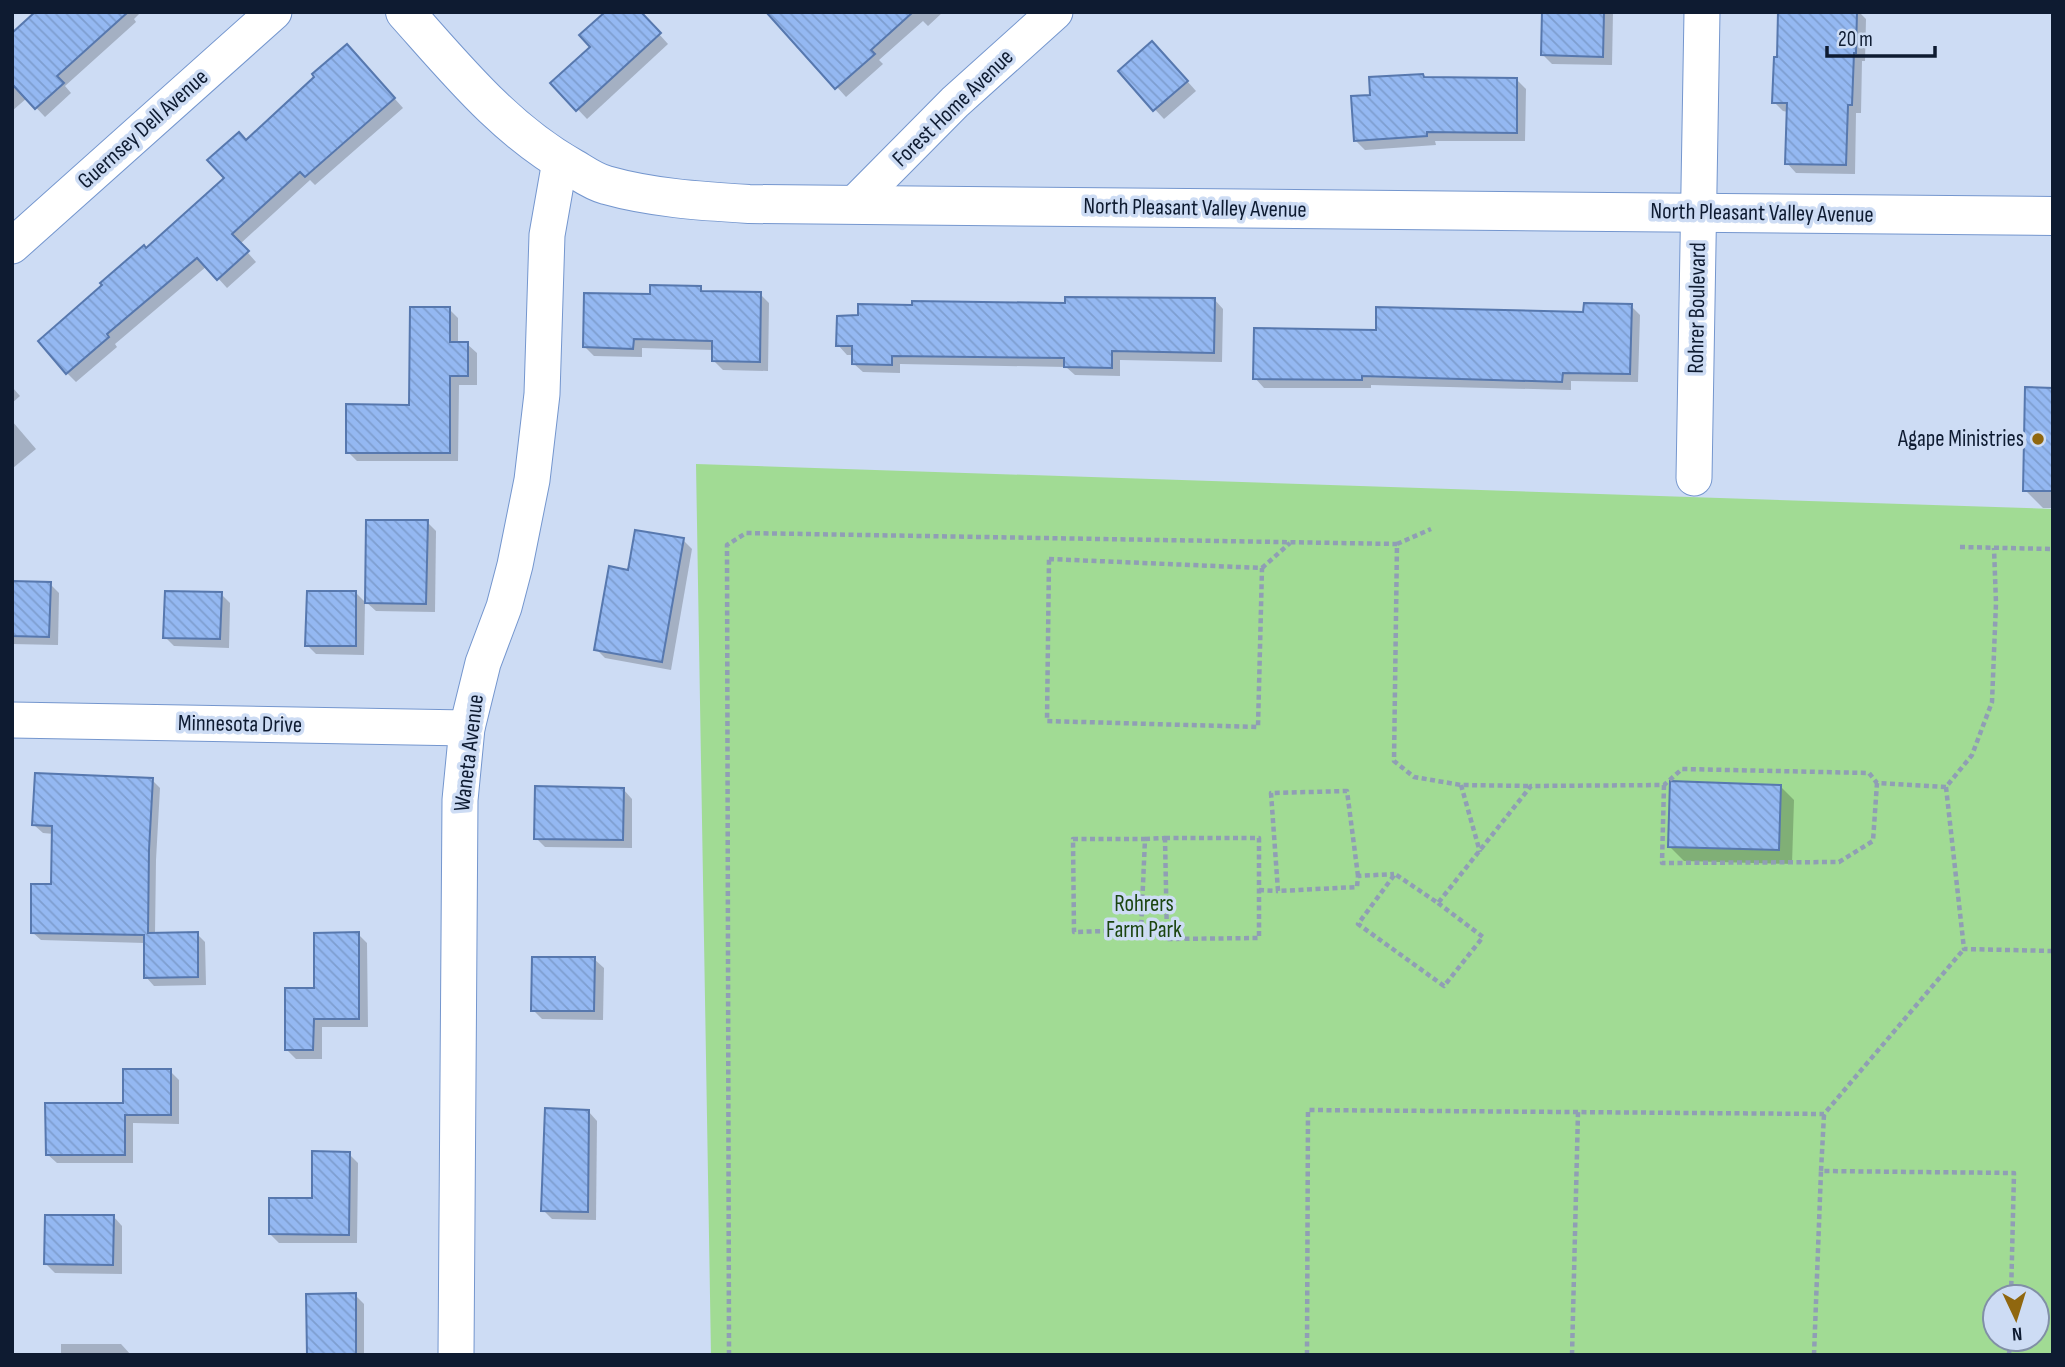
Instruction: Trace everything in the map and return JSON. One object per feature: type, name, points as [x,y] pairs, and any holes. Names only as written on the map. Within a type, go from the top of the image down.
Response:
[{"type":"street","name":"Guernsey Dell Avenue","points":[[12,246],[274,12]]},
{"type":"street","name":"North Pleasant Valley Avenue","points":[[405,12],[489,104],[531,141],[603,185],[665,198],[749,204],[2053,216]]},
{"type":"street","name":"Forest Home Avenue","points":[[853,205],[955,102],[1055,12]]},
{"type":"street","name":"Rohrer Boulevard","points":[[1694,478],[1702,12]]},
{"type":"street","name":"Waneta Avenue","points":[[456,1355],[460,800],[467,728],[482,663],[504,607],[532,480],[542,394],[547,235],[560,161]]},
{"type":"street","name":"Minnesota Drive","points":[[12,720],[467,728]]},
{"type":"path","points":[[729,1355],[727,545],[746,533],[1397,544],[1431,529]]},
{"type":"path","points":[[1262,568],[1258,727],[1047,721],[1049,559],[1262,568],[1291,542]]},
{"type":"path","points":[[1397,544],[1394,761],[1414,777],[1461,785],[1664,785],[1682,769],[1869,773],[1877,783],[1873,841],[1839,862],[1662,863],[1664,785]]},
{"type":"path","points":[[1960,547],[2053,549]]},
{"type":"path","points":[[1814,1355],[1824,1115],[1964,949],[1946,787],[1972,755],[1992,702],[1996,603],[1994,548]]},
{"type":"path","points":[[1877,783],[1946,787]]},
{"type":"path","points":[[1461,785],[1480,852]]},
{"type":"path","points":[[1438,904],[1531,786]]},
{"type":"path","points":[[1259,890],[1278,891],[1357,887],[1358,876],[1347,791],[1271,793],[1278,891]]},
{"type":"path","points":[[1144,839],[1141,930],[1074,932],[1073,839],[1165,838],[1259,838],[1259,938],[1167,939],[1165,838]]},
{"type":"path","points":[[1358,876],[1395,874],[1483,937],[1444,986],[1358,924],[1395,874]]},
{"type":"path","points":[[1964,949],[2053,951]]},
{"type":"path","points":[[1307,1355],[1308,1110],[1824,1115]]},
{"type":"path","points":[[1572,1355],[1578,1112]]},
{"type":"path","points":[[1821,1171],[2014,1173],[2011,1283]]},
{"type":"green space","name":"Rohrers Farm Park","points":[[696,464],[2053,509],[2053,1355],[711,1355]]},
{"type":"building","points":[[35,12],[128,12],[57,76],[64,83],[35,109],[12,84],[12,33]]},
{"type":"building","points":[[605,12],[641,12],[661,33],[576,111],[550,83],[590,47],[579,35]]},
{"type":"building","points":[[766,12],[913,12],[871,50],[875,54],[835,89]]},
{"type":"building","points":[[1542,12],[1604,12],[1603,57],[1541,55]]},
{"type":"building","points":[[1778,12],[1857,12],[1852,105],[1848,105],[1846,165],[1785,164],[1787,103],[1772,103]]},
{"type":"building","points":[[1152,41],[1188,81],[1153,111],[1118,71]]},
{"type":"building","points":[[347,44],[395,98],[305,177],[300,172],[232,234],[249,251],[217,280],[197,258],[107,334],[109,337],[66,374],[38,341],[102,285],[100,283],[144,245],[146,248],[224,178],[207,160],[239,132],[246,140],[314,77],[312,74]]},
{"type":"building","points":[[1423,74],[1424,77],[1517,78],[1517,133],[1427,132],[1427,136],[1354,141],[1351,96],[1370,95],[1369,77]]},
{"type":"building","points":[[650,285],[701,286],[701,291],[761,292],[760,362],[712,361],[712,341],[634,339],[633,349],[583,347],[584,293],[650,294]]},
{"type":"building","points":[[1065,297],[1215,298],[1214,353],[1112,351],[1112,368],[1064,367],[1064,358],[892,356],[892,365],[852,364],[852,346],[836,346],[837,316],[858,315],[858,304],[912,305],[912,301],[1065,303]]},
{"type":"building","points":[[1584,303],[1632,304],[1630,374],[1563,373],[1562,382],[1362,376],[1362,380],[1253,379],[1254,328],[1376,330],[1376,307],[1583,312]]},
{"type":"building","points":[[410,307],[450,307],[450,342],[468,342],[468,376],[450,376],[450,453],[346,453],[346,404],[409,405]]},
{"type":"building","name":"Agape Ministries","points":[[2025,387],[2053,388],[2053,491],[2023,491]]},
{"type":"building","points":[[366,520],[428,520],[426,604],[365,603]]},
{"type":"building","points":[[635,530],[684,538],[662,662],[594,650],[609,566],[628,570]]},
{"type":"building","points":[[12,581],[51,582],[49,637],[12,636]]},
{"type":"building","points":[[165,591],[222,592],[220,639],[163,638]]},
{"type":"building","points":[[307,591],[356,591],[356,646],[305,646]]},
{"type":"building","points":[[35,773],[153,778],[148,933],[198,932],[198,977],[144,978],[144,935],[31,933],[31,884],[51,884],[52,826],[32,825]]},
{"type":"building","points":[[1670,781],[1781,785],[1779,850],[1668,847]]},
{"type":"building","points":[[535,786],[624,788],[623,840],[534,839]]},
{"type":"building","points":[[359,932],[359,1019],[314,1019],[313,1050],[285,1050],[285,988],[314,988],[314,933]]},
{"type":"building","points":[[532,957],[595,957],[594,1011],[531,1011]]},
{"type":"building","points":[[123,1069],[171,1069],[171,1115],[125,1115],[125,1155],[46,1155],[45,1103],[123,1103]]},
{"type":"building","points":[[545,1108],[589,1110],[588,1212],[541,1211]]},
{"type":"building","points":[[312,1151],[350,1152],[349,1235],[269,1234],[269,1198],[312,1198]]},
{"type":"building","points":[[45,1215],[114,1215],[113,1265],[44,1264]]},
{"type":"building","points":[[356,1293],[356,1355],[307,1355],[306,1294]]},
{"type":"place","name":"Agape Ministries","points":[[2038,439]]}]
